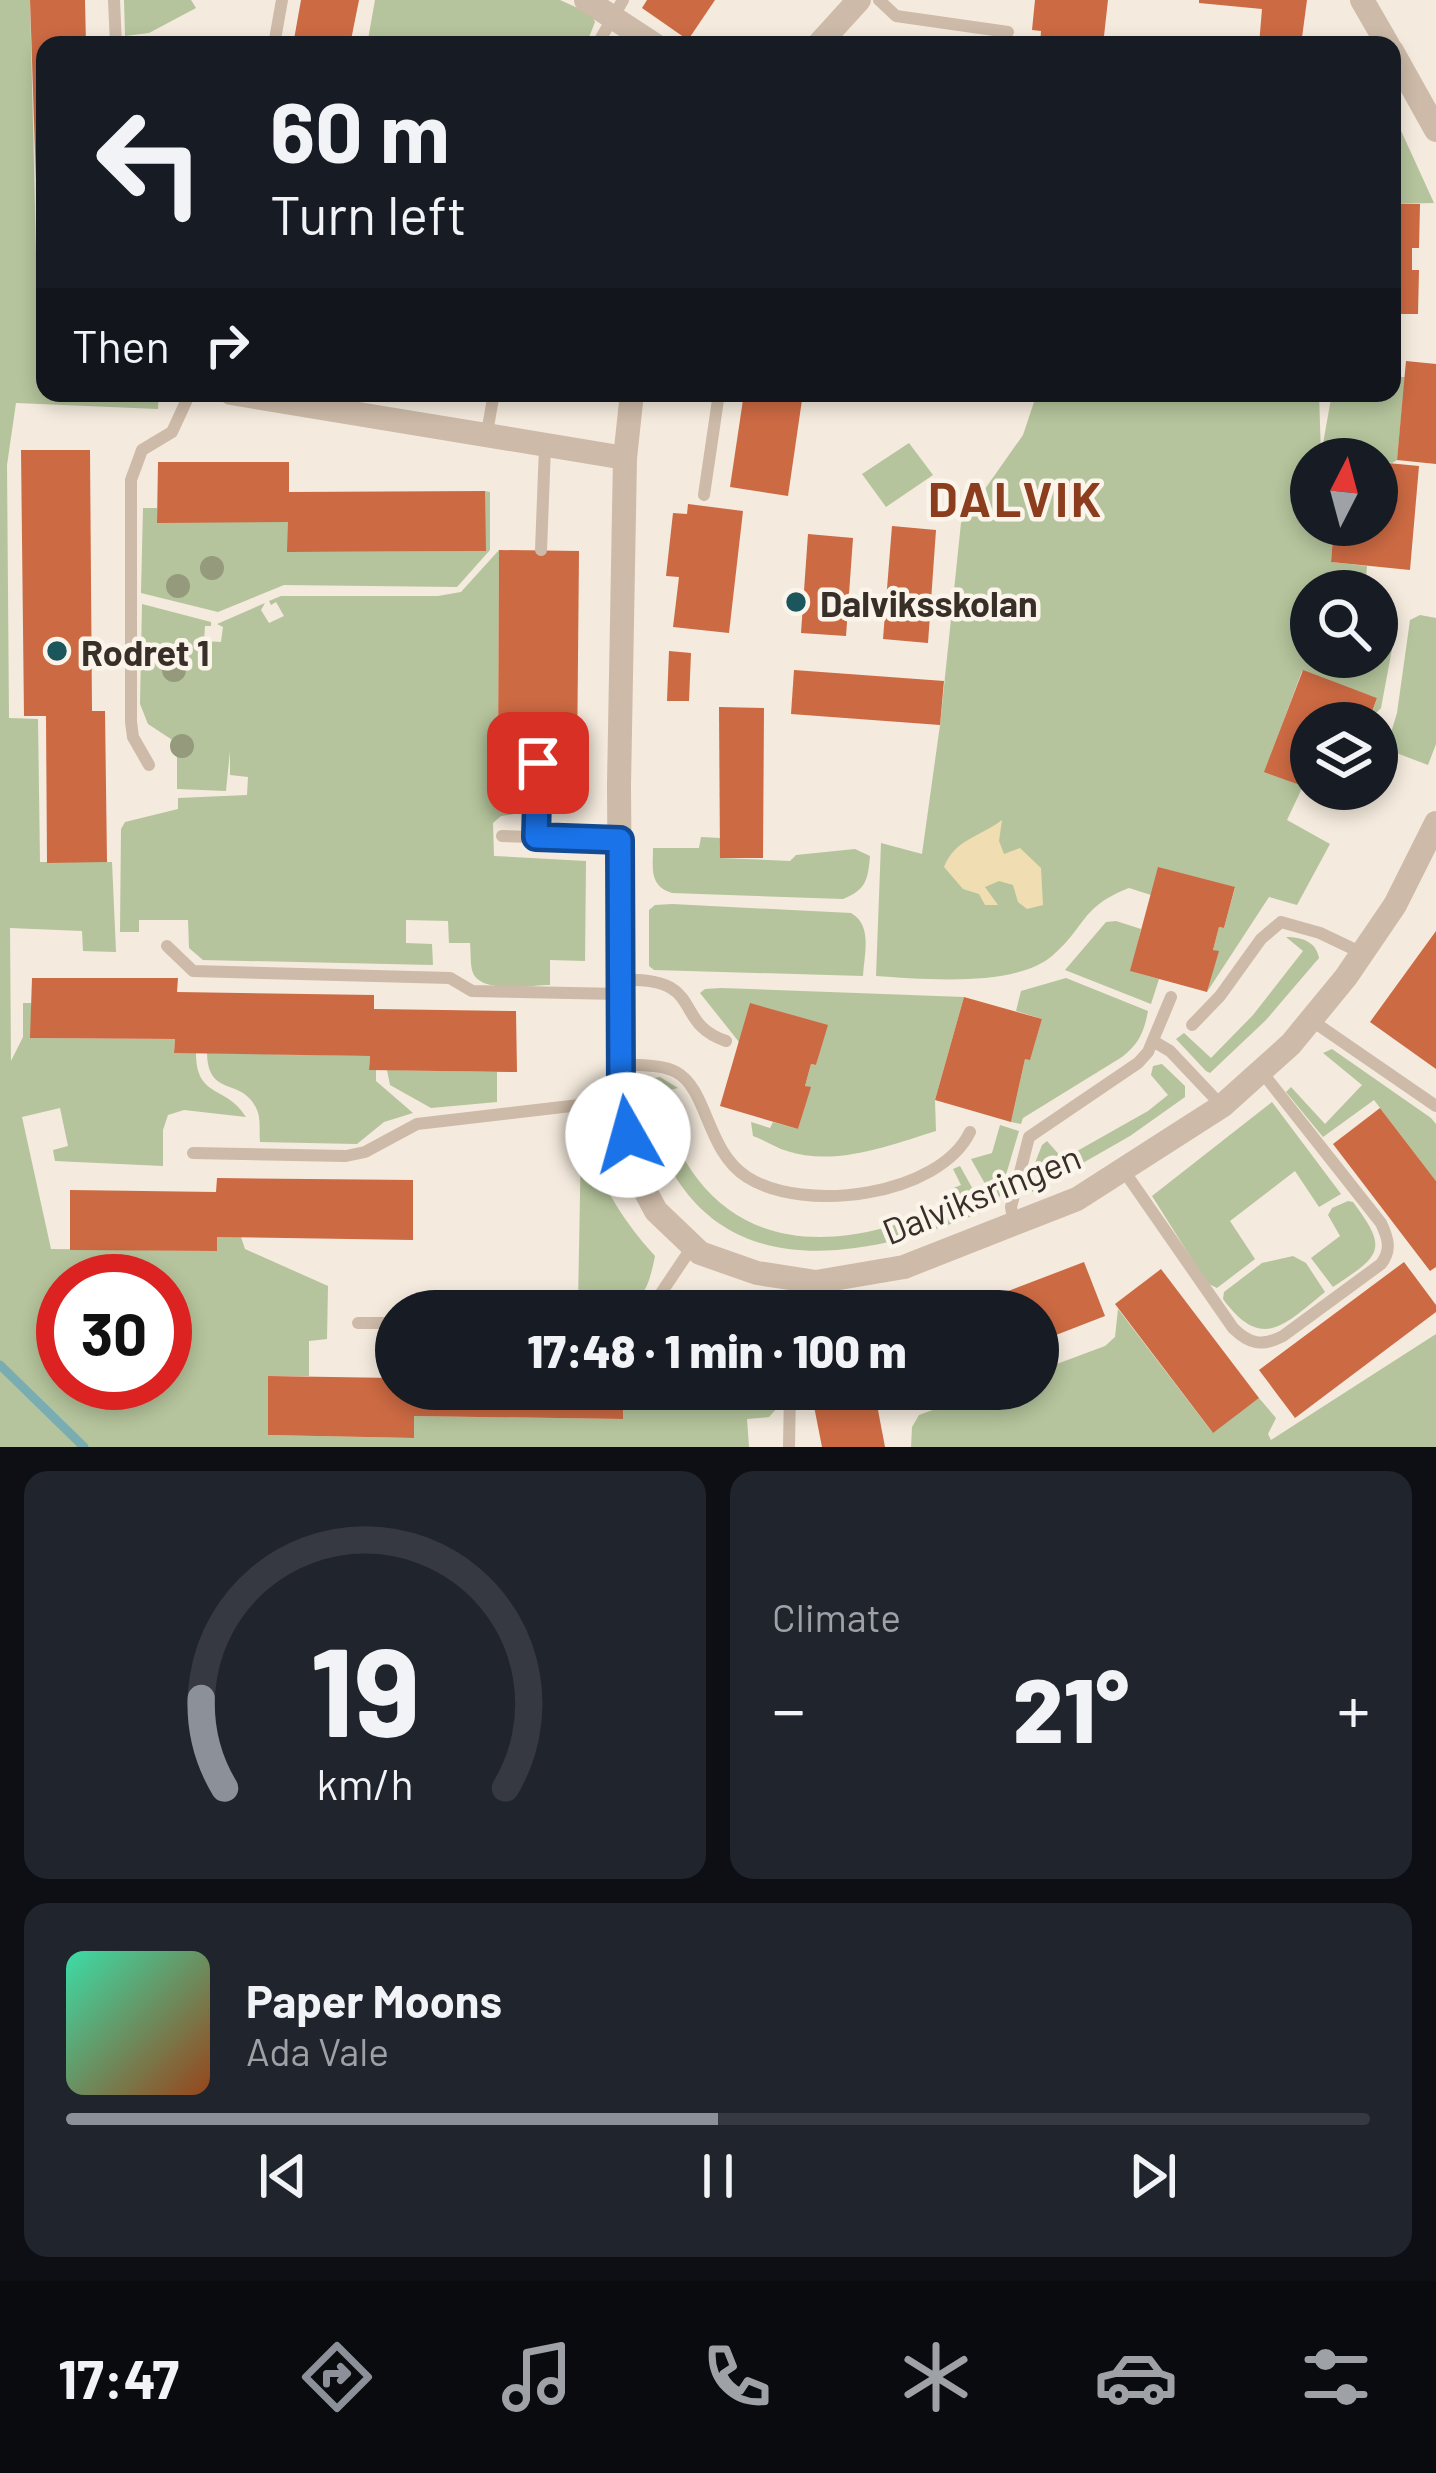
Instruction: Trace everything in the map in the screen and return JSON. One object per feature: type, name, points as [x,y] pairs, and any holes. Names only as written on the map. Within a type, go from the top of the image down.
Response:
[{"type":"street","points":[[586,0],[618,8],[646,36]]},
{"type":"street","points":[[826,36],[860,0]]},
{"type":"street","points":[[1362,0],[1383,36]]},
{"type":"street","points":[[1401,86],[1436,130]]},
{"type":"street","points":[[282,402],[625,458]]},
{"type":"street","name":"Dalviksringen","points":[[631,402],[625,458],[620,840],[622,1100],[634,1169],[656,1210],[700,1253],[758,1274],[796,1281],[904,1268],[1077,1199],[1124,1172],[1222,1106],[1311,1020],[1395,905],[1436,823]]},
{"type":"lane","points":[[114,0],[116,36]]},
{"type":"lane","points":[[276,36],[282,0]]},
{"type":"lane","points":[[879,0],[896,16],[1008,32]]},
{"type":"lane","points":[[602,36],[618,8]]},
{"type":"lane","points":[[149,765],[133,737],[131,722],[131,480],[142,450],[172,432],[186,402]]},
{"type":"lane","points":[[486,438],[492,402]]},
{"type":"lane","points":[[704,496],[717,402]]},
{"type":"lane","points":[[541,550],[544,447]]},
{"type":"lane","points":[[536,837],[538,763]]},
{"type":"lane","points":[[502,836],[620,840]]},
{"type":"lane","points":[[1192,1025],[1220,997],[1261,939],[1281,922],[1320,933],[1362,953]]},
{"type":"lane","points":[[167,946],[194,970],[450,978],[472,991],[620,987],[646,980],[674,988],[700,1028],[726,1041]]},
{"type":"lane","points":[[1014,1226],[1011,1207],[1029,1137],[1138,1063],[1171,997]]},
{"type":"lane","points":[[1311,1020],[1436,1106]]},
{"type":"lane","points":[[1153,1041],[1170,1052],[1222,1106]]},
{"type":"lane","points":[[621,1064],[676,1072],[697,1096],[724,1156],[743,1175],[782,1191],[841,1196],[903,1182],[939,1169],[962,1148],[970,1132]]},
{"type":"lane","points":[[1124,1172],[1244,1339],[1270,1343],[1381,1264],[1388,1237],[1381,1223],[1261,1071]]},
{"type":"lane","points":[[193,1154],[346,1156],[365,1152],[417,1124],[622,1100]]},
{"type":"lane","points":[[663,1290],[693,1246]]},
{"type":"lane","points":[[796,1281],[796,1290]]},
{"type":"lane","points":[[358,1323],[375,1323]]},
{"type":"lane","points":[[789,1447],[790,1410]]},
{"type":"green space","points":[[0,0],[30,0],[36,402],[158,402],[158,409],[16,403],[7,465],[9,718],[38,719],[40,862],[112,862],[116,952],[83,951],[82,931],[10,928],[11,1061],[23,1037],[23,1003],[31,1003],[31,1038],[175,1039],[174,1052],[196,1053],[201,1078],[246,1117],[184,1110],[168,1115],[163,1166],[55,1161],[53,1150],[68,1146],[60,1108],[22,1117],[51,1249],[216,1251],[217,1237],[241,1237],[245,1249],[328,1286],[327,1339],[309,1341],[309,1376],[268,1376],[268,1435],[413,1438],[414,1416],[622,1419],[622,1410],[775,1410],[769,1417],[747,1419],[749,1447],[0,1447]]},
{"type":"green space","points":[[124,0],[191,0],[196,8],[149,33],[125,36]]},
{"type":"green space","points":[[375,0],[560,0],[591,14],[595,22],[590,36],[369,36]]},
{"type":"green space","points":[[1401,131],[1434,203],[1401,204]]},
{"type":"green space","points":[[1401,377],[1405,377],[1398,450],[1398,438],[1324,438],[1330,402],[1401,402]]},
{"type":"green space","points":[[1034,402],[1319,402],[1320,438],[1290,438],[1290,546],[1332,546],[1331,562],[1367,566],[1367,570],[1290,570],[1290,678],[1299,678],[1265,771],[1290,781],[1292,810],[1287,820],[1330,844],[1297,905],[1269,897],[1207,992],[1219,927],[1224,928],[1235,888],[1151,895],[1129,888],[1101,902],[1052,956],[1015,973],[967,979],[876,976],[881,843],[922,854],[961,523],[1023,435]]},
{"type":"green space","points":[[909,443],[933,475],[886,507],[862,474]]},
{"type":"green space","points":[[485,491],[490,492],[490,550],[457,587],[284,585],[218,612],[141,593],[143,508],[157,508],[157,522],[288,522],[288,552],[485,551]]},
{"type":"green space","points":[[499,550],[498,761],[517,763],[521,813],[501,816],[493,823],[494,856],[586,861],[585,961],[550,960],[550,985],[486,984],[473,973],[470,943],[449,943],[448,921],[406,920],[406,943],[432,944],[433,965],[203,960],[189,948],[188,920],[139,920],[139,932],[120,932],[121,829],[125,822],[178,809],[178,798],[247,795],[248,777],[230,775],[230,751],[226,791],[177,789],[177,743],[148,724],[140,704],[142,604],[211,622],[205,626],[204,641],[221,642],[223,627],[217,624],[265,603],[261,610],[269,623],[284,616],[276,602],[271,605],[269,601],[281,596],[461,592]]},
{"type":"green space","points":[[1420,615],[1436,618],[1436,744],[1428,765],[1398,754],[1398,706],[1410,620]]},
{"type":"green space","points":[[1321,678],[1387,678],[1382,702],[1376,702],[1377,698]]},
{"type":"green space","points":[[701,837],[720,838],[721,858],[790,861],[796,855],[855,849],[870,856],[868,872],[861,888],[843,899],[672,893],[659,886],[653,848],[699,848]]},
{"type":"green space","points":[[672,904],[851,913],[865,933],[863,976],[654,970],[649,966],[649,910]]},
{"type":"green space","points":[[1106,922],[1141,929],[1131,971],[1159,979],[1151,1004],[1065,970]]},
{"type":"green space","points":[[1286,937],[1307,941],[1319,958],[1266,1020],[1210,1073],[1206,1071],[1176,1039],[1184,1033],[1211,1058],[1253,1015],[1303,951]]},
{"type":"green space","points":[[1066,978],[1148,1011],[1142,1031],[1122,1057],[1023,1118],[1021,1124],[1011,1122],[1025,1059],[1030,1059],[1042,1019],[1016,1011],[1021,991]]},
{"type":"green space","points":[[721,988],[964,997],[935,1100],[936,1131],[863,1152],[824,1157],[787,1151],[753,1136],[751,1122],[798,1129],[810,1088],[805,1086],[811,1064],[816,1065],[827,1026],[739,1042],[700,993]]},
{"type":"green space","points":[[1332,1049],[1436,1124],[1436,1181],[1374,1100],[1323,1137],[1286,1092],[1291,1087],[1325,1124],[1362,1085],[1323,1053]]},
{"type":"green space","points":[[207,1053],[370,1056],[369,1069],[376,1070],[376,1081],[413,1113],[384,1122],[357,1144],[260,1142],[258,1114],[251,1100],[213,1077]]},
{"type":"green space","points":[[1162,1064],[1185,1086],[1185,1097],[1130,1136],[1032,1192],[1028,1181],[1042,1145],[1047,1141],[1063,1159],[1148,1111],[1168,1095],[1151,1075],[1153,1066]]},
{"type":"green space","points":[[387,1070],[497,1072],[497,1102],[431,1108],[390,1085]]},
{"type":"green space","points":[[660,1077],[678,1088],[658,1093],[689,1167],[738,1216],[769,1229],[803,1236],[842,1236],[920,1217],[956,1205],[951,1189],[961,1185],[953,1169],[960,1166],[985,1211],[928,1232],[820,1251],[771,1246],[728,1229],[691,1198],[662,1152],[642,1088],[649,1079]]},
{"type":"green space","points":[[1272,1102],[1341,1194],[1319,1207],[1295,1171],[1230,1221],[1255,1259],[1217,1288],[1207,1283],[1152,1196]]},
{"type":"green space","points":[[1000,1125],[1019,1131],[997,1205],[971,1159],[992,1153]]},
{"type":"green space","points":[[581,1140],[588,1143],[615,1203],[655,1256],[644,1290],[578,1290]]},
{"type":"green space","points":[[1348,1201],[1372,1231],[1374,1250],[1370,1259],[1333,1287],[1311,1258],[1340,1236],[1328,1215]]},
{"type":"green space","points":[[1293,1256],[1306,1263],[1325,1292],[1285,1323],[1262,1329],[1250,1325],[1223,1299],[1224,1292],[1262,1263]]},
{"type":"green space","points":[[1118,1309],[1212,1432],[1259,1398],[1276,1418],[1268,1434],[1271,1440],[1436,1334],[1436,1447],[911,1447],[912,1427],[919,1415],[932,1410],[1059,1410],[1059,1363],[1105,1346],[1115,1337]]},
{"type":"sand","points":[[1002,820],[999,841],[1004,854],[1020,848],[1041,868],[1043,905],[1027,909],[1018,902],[1013,885],[999,881],[985,887],[998,905],[985,905],[979,894],[963,889],[944,867],[961,844]]},
{"type":"building","points":[[30,0],[85,0],[86,36],[36,36],[36,180]]},
{"type":"building","points":[[301,0],[359,0],[352,36],[295,36]]},
{"type":"building","points":[[647,0],[715,0],[691,36],[682,36],[642,8]]},
{"type":"building","points":[[1035,0],[1108,0],[1104,36],[1041,36],[1041,31],[1032,30]]},
{"type":"building","points":[[1307,0],[1302,36],[1260,36],[1262,9],[1199,3]]},
{"type":"building","points":[[1401,204],[1420,204],[1419,248],[1412,248],[1412,270],[1419,270],[1418,314],[1401,314]]},
{"type":"building","points":[[1406,361],[1436,364],[1436,464],[1398,460]]},
{"type":"building","points":[[743,402],[802,402],[788,496],[730,487]]},
{"type":"building","name":"Rodret 1","points":[[21,450],[90,450],[92,711],[105,711],[107,862],[47,863],[46,716],[24,716]]},
{"type":"building","name":"Rodret 1","points":[[158,462],[289,462],[289,492],[485,491],[486,551],[287,552],[288,522],[157,523]]},
{"type":"building","points":[[1398,464],[1419,466],[1410,570],[1331,562],[1332,546],[1398,546]]},
{"type":"building","points":[[688,504],[743,511],[729,633],[673,627],[679,577],[666,576],[673,513],[687,514]]},
{"type":"building","name":"Dalviksskolan","points":[[892,526],[936,530],[928,643],[883,639]]},
{"type":"building","name":"Dalviksskolan","points":[[808,534],[853,538],[846,636],[801,633]]},
{"type":"building","points":[[499,550],[579,551],[577,763],[498,762]]},
{"type":"building","points":[[669,651],[691,653],[689,701],[667,701]]},
{"type":"building","points":[[794,670],[944,681],[940,725],[791,714]]},
{"type":"building","points":[[1300,678],[1324,678],[1377,698],[1376,702],[1291,702]]},
{"type":"building","points":[[1290,704],[1290,781],[1264,772]]},
{"type":"building","points":[[719,707],[764,708],[763,858],[720,858]]},
{"type":"building","points":[[1158,867],[1235,887],[1224,928],[1219,927],[1213,950],[1219,951],[1207,992],[1130,971]]},
{"type":"building","points":[[1436,931],[1436,1069],[1370,1022]]},
{"type":"building","points":[[32,978],[178,978],[177,992],[374,995],[374,1009],[516,1011],[517,1072],[369,1070],[370,1056],[174,1053],[175,1039],[30,1038]]},
{"type":"building","points":[[964,997],[1042,1019],[1030,1060],[1025,1059],[1011,1122],[935,1100]]},
{"type":"building","points":[[750,1003],[828,1025],[816,1065],[811,1064],[805,1086],[811,1087],[798,1129],[720,1106]]},
{"type":"building","points":[[1380,1108],[1436,1181],[1436,1267],[1430,1271],[1333,1144]]},
{"type":"building","points":[[217,1178],[413,1180],[413,1240],[217,1237],[217,1251],[70,1250],[70,1190],[216,1192]]},
{"type":"building","points":[[1084,1262],[1105,1316],[1059,1334],[1059,1290],[1011,1290]]},
{"type":"building","points":[[1404,1262],[1436,1305],[1436,1312],[1295,1418],[1259,1370]]},
{"type":"building","points":[[1161,1269],[1259,1398],[1213,1433],[1115,1304]]},
{"type":"building","points":[[268,1376],[375,1378],[375,1410],[623,1410],[623,1419],[414,1416],[414,1438],[268,1435]]},
{"type":"building","points":[[815,1410],[878,1410],[885,1447],[822,1447]]},
{"type":"waterway","points":[[0,1365],[84,1447]]},
{"type":"place","name":"Dalviksskolan","points":[[796,602]]},
{"type":"place","name":"Rodret 1","points":[[57,651]]},
{"type":"district","name":"DALVIK","points":[[1016,498]]},
{"type":"route","points":[[538,763],[536,837],[620,840],[621,1092],[628,1135]]}]
